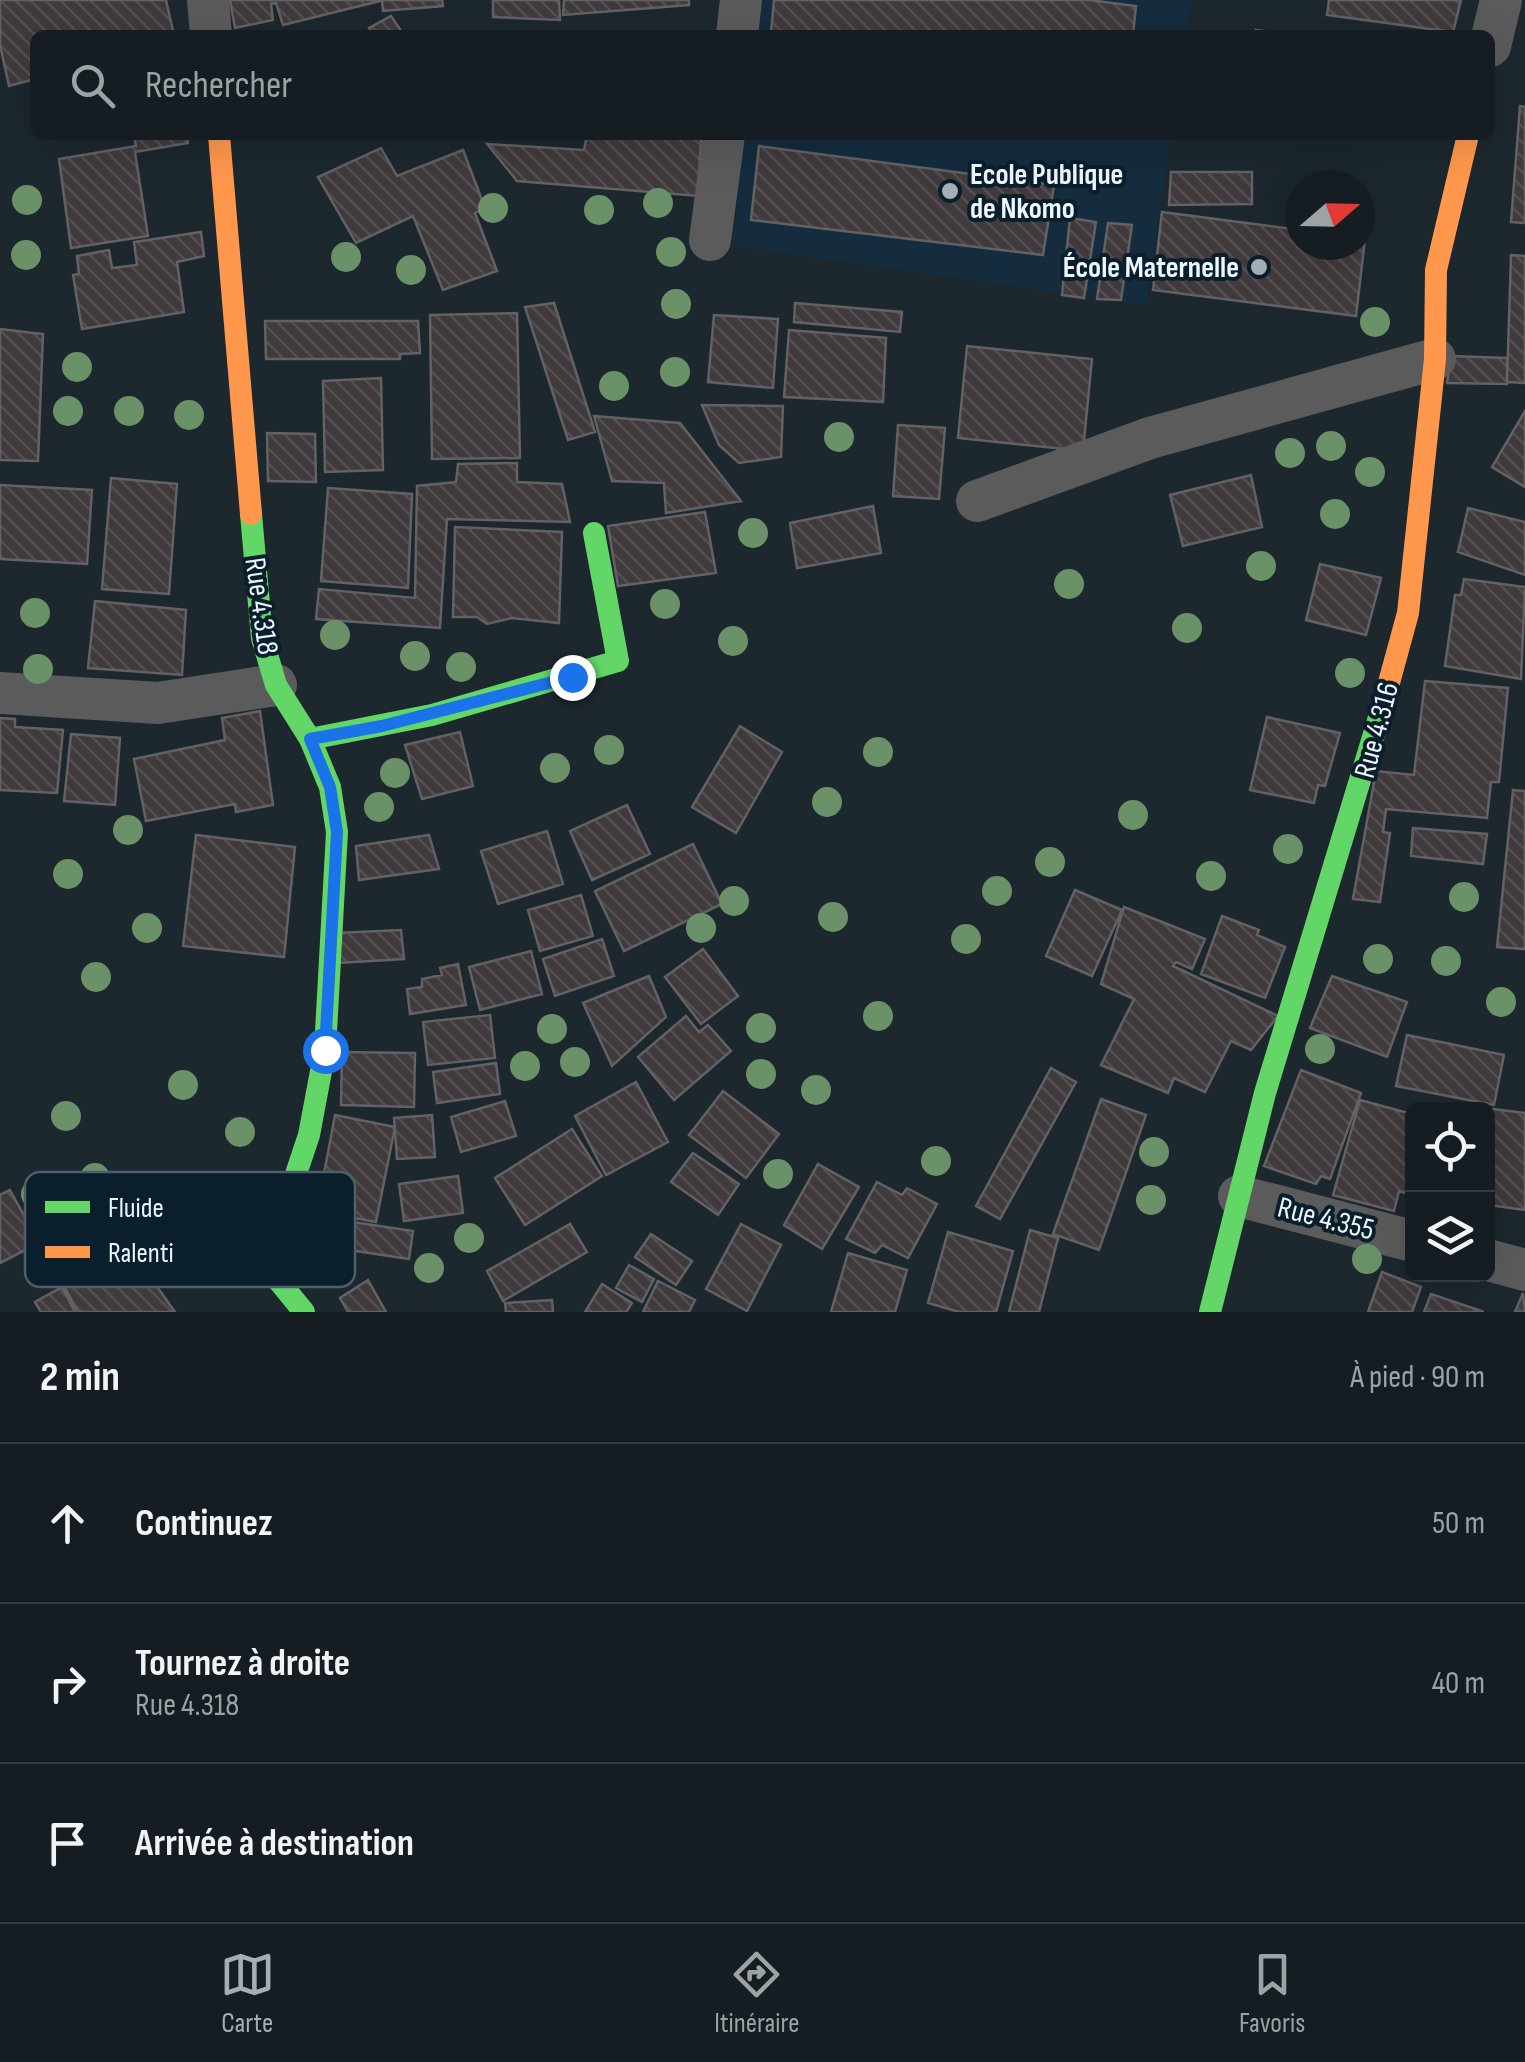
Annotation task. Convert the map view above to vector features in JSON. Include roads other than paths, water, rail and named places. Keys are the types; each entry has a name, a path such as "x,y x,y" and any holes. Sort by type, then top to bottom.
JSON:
{"street":[{"path":"208,0 211,30"},
{"path":"738,30 742,0"},
{"path":"1494,30 1501,0"},
{"name":"Rue 4.318","path":"219,140 262,638 276,685 310,739 330,787 337,832 325,1050 309,1135 297,1172"},
{"path":"710,240 723,140"},
{"name":"Rue 4.316","path":"1210,1312 1265,1093 1351,820 1408,613 1434,359 1436,270 1467,140"},
{"path":"976,500 1150,438 1434,359"},
{"path":"310,739 432,714 618,661 594,533"},
{"path":"0,692 158,703 276,685"},
{"name":"Rue 4.355","path":"1239,1196 1405,1239"},
{"path":"1495,1262 1525,1270"},
{"name":"Rue 4.318","path":"284,1287 304,1312"}],"place":[{"name":"Ecole Publique de Nkomo","path":"950,191"},
{"name":"École Maternelle","path":"1259,267"}]}
